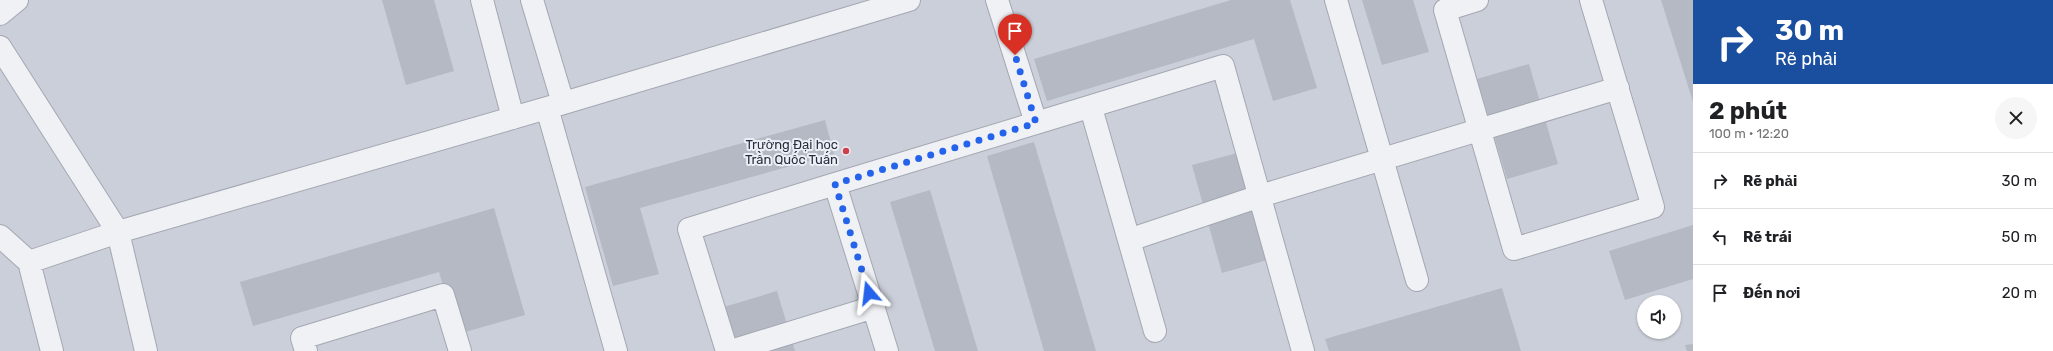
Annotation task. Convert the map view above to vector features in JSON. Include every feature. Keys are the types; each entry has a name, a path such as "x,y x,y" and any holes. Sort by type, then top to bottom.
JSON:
{"lane":[{"path":"0,14 18,0"},
{"path":"482,0 513,118"},
{"path":"532,0 555,106 616,351"},
{"path":"29,262 118,232 555,106 909,0"},
{"path":"997,0 1036,123"},
{"path":"1336,0 1417,280"},
{"path":"1477,0 1444,10 1514,249 1653,207 1591,0"},
{"path":"0,47 118,232 146,351"},
{"path":"727,351 689,229 1036,123 1091,108 1223,66 1303,351"},
{"path":"1129,240 1260,196 1618,88"},
{"path":"1091,108 1155,331"},
{"path":"835,184 887,351"},
{"path":"0,236 29,262 52,351"},
{"path":"306,351 302,338 443,295 460,351"},
{"path":"731,351 874,307"}],"shaded area":[{"name":"Trường Đại học Trần Quốc Tuấn","path":"0,0 1693,0 1693,351 0,351"}],"building":[{"path":"382,0 434,0 454,71 406,85"},
{"path":"1231,0 1290,0 1317,88 1273,101 1254,39 1047,101 1034,59"},
{"path":"1362,0 1413,0 1429,52 1382,65"},
{"path":"1661,0 1693,0 1693,102"},
{"path":"1529,64 1558,164 1507,179 1477,79"},
{"path":"825,120 834,154 640,208 659,274 613,286 585,187"},
{"path":"1034,142 1096,351 1044,351 987,156"},
{"path":"1245,151 1275,258 1222,273 1192,165"},
{"path":"930,190 978,351 935,351 890,202"},
{"path":"494,208 525,315 458,334 439,272 253,326 240,282"},
{"path":"1693,225 1693,279 1637,295 1625,300 1609,251"},
{"path":"1502,288 1521,351 1329,351 1325,339"},
{"path":"777,291 795,351 737,351 724,307"},
{"path":"1693,344 1693,351 1687,351 1685,345"}],"place":[{"name":"Trường Đại học Trần Quốc Tuấn","path":"846,151"}],"route":[{"path":"869,293 835,184 1036,123 1015,55"}]}
